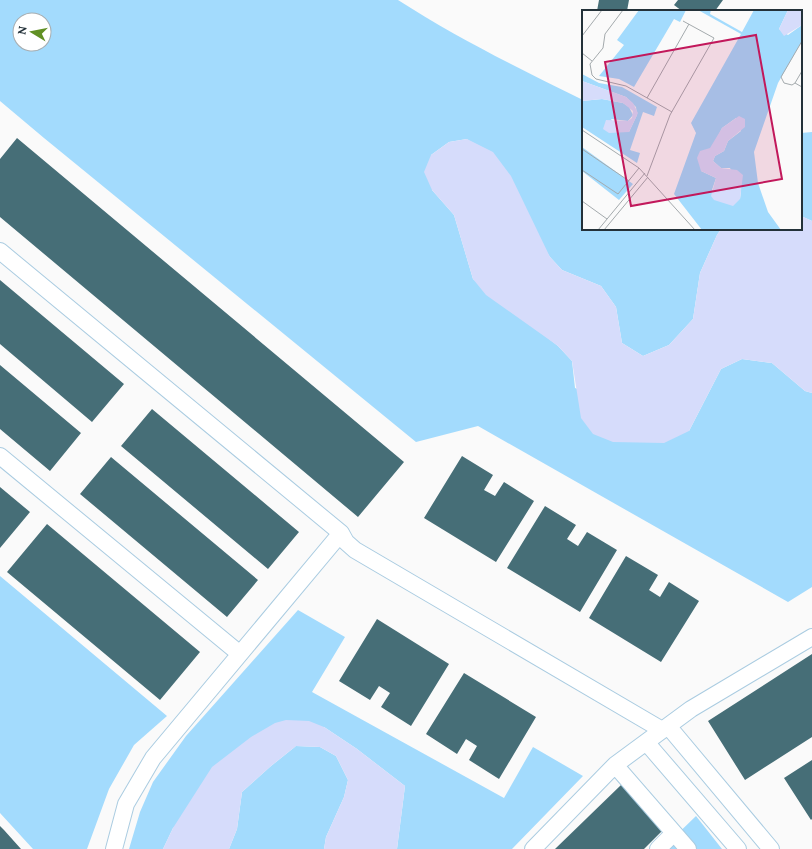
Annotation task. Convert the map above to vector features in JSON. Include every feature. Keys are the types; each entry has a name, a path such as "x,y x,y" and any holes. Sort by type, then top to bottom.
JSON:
{"street":[{"path":"0,251 341,533 346,542 355,550 665,728 771,849"},
{"path":"0,456 240,654"},
{"path":"114,849 126,804 153,758 341,533"},
{"path":"533,849 615,765 691,709 812,637"},
{"path":"646,742 738,849"},
{"path":"615,765 688,849"},
{"path":"658,849 674,833"}],"shaded area":[{"path":"0,0 398,0 420,14 512,65 582,100 582,230 720,230 700,273 693,319 669,345 643,356 622,343 616,307 601,286 562,270 550,257 467,139 449,142 431,155 432,190 454,215 473,279 558,346 572,361 575,388 689,431 721,369 742,359 772,363 805,391 812,393 812,587 788,602 478,426 416,442 0,101"},
{"path":"812,132 812,221 802,216 802,133"},
{"path":"467,139 493,152 511,176 550,257 562,270 601,286 616,307 622,343 643,356 669,345 693,319 700,273 720,230 802,230 802,216 812,221 812,393 805,391 772,363 742,359 721,369 689,431 664,443 613,442 593,434 581,418 572,361 558,346 486,295 473,279 454,215 432,190 424,172 431,155 449,142"},
{"path":"0,576 167,716 134,745 109,789 87,849 33,849 0,813"},
{"path":"298,610 345,637 312,692 504,798 533,747 583,776 512,849 397,849 405,786 357,749 324,727 173,828 163,849 129,849 140,812 153,782 186,736"},
{"path":"286,720 309,721 324,727 357,749 405,786 397,849 324,849 326,837 344,797 348,780 336,756 320,747 296,746 242,792 237,829 229,849 163,849 173,828 212,767 251,737 275,723"},
{"path":"296,746 320,747 336,756 348,780 344,797 326,837 324,849 229,849 237,829 242,792"},
{"path":"696,816 722,849 662,849"}],"building":[{"path":"599,0 629,0 627,10 597,10"},
{"path":"678,0 723,0 716,10 681,10 674,5"},
{"path":"17,138 404,462 358,517 0,217 0,159"},
{"path":"0,280 124,384 92,422 0,344"},
{"path":"0,365 81,433 50,471 0,429"},
{"path":"152,409 299,532 268,569 121,446"},
{"path":"462,456 493,475 484,490 495,496 504,482 534,501 496,562 424,518"},
{"path":"111,457 258,580 227,617 80,494"},
{"path":"0,487 30,512 0,548"},
{"path":"545,506 576,525 567,539 578,546 587,532 617,550 580,612 507,568"},
{"path":"47,524 200,652 160,700 7,572"},
{"path":"626,556 658,575 649,590 660,597 669,582 699,601 661,662 589,618"},
{"path":"377,619 449,664 411,726 381,707 390,693 379,686 370,700 339,681"},
{"path":"812,654 812,737 745,780 708,721"},
{"path":"464,673 536,717 499,779 469,760 477,746 466,739 457,754 426,734"},
{"path":"812,760 812,819 811,820 784,778"},
{"path":"621,785 664,829 644,849 555,849"},
{"path":"0,826 4,830 21,849 0,849"}]}
